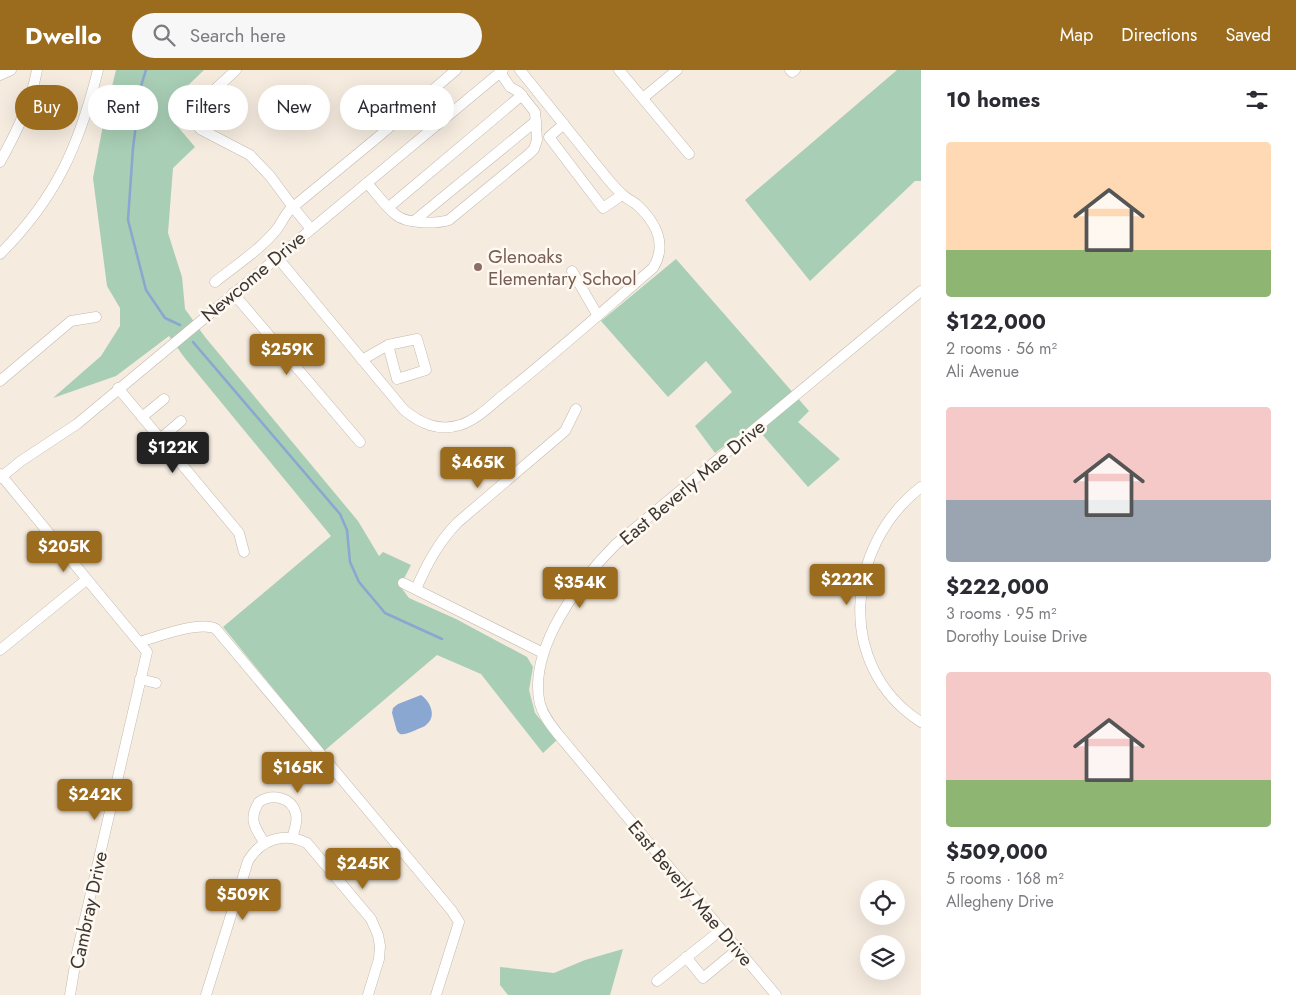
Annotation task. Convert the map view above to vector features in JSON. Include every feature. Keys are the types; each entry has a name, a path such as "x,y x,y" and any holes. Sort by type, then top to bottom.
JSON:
{"street":[{"path":"0,75 11,70"},
{"path":"0,162 15,136 26,109 34,70"},
{"path":"0,254 18,236 39,209 67,163 81,130 98,70"},
{"path":"236,70 199,104 196,118 200,129 250,156 270,176 311,229"},
{"path":"215,282 266,240 278,228 287,212 456,70"},
{"path":"276,257 395,400 415,419 431,426 452,427 471,420 598,316 653,268 659,256 660,242 655,226 636,205 622,195 520,70"},
{"path":"619,70 689,154"},
{"path":"642,98 677,70"},
{"path":"367,182 396,215 404,219 440,223 449,220 534,149 537,140 535,112 522,95 510,88 502,71"},
{"name":"Newcome Drive","path":"1,476 77,424 502,71"},
{"path":"389,207 522,95"},
{"path":"414,221 536,121"},
{"path":"564,124 549,137 603,208 622,195"},
{"path":"572,271 598,316"},
{"name":"East Beverly Mae Drive","path":"776,995 546,719 540,705 538,691 538,678 543,653 570,600 586,577 616,544 921,291"},
{"path":"233,293 360,442"},
{"path":"0,380 71,321 96,317"},
{"path":"362,360 388,345 417,339 426,370 398,379 388,345"},
{"path":"118,388 239,533 244,552"},
{"path":"142,418 164,399"},
{"path":"416,589 429,559 446,534 566,431 576,409"},
{"path":"160,439 181,420"},
{"path":"179,461 200,441"},
{"name":"Cambray Drive","path":"1,476 147,652 70,995"},
{"path":"921,487 906,500 889,521 870,554 864,573 860,603 865,652 870,666 890,696 921,722"},
{"path":"0,650 86,580"},
{"path":"404,583 543,653"},
{"path":"139,642 198,627 211,626 216,629 418,870 459,922 436,995"},
{"path":"140,679 156,683"},
{"path":"268,841 254,826 254,815 259,802 270,797 288,801 293,807 296,814 296,822 292,838"},
{"path":"206,995 248,861 252,854 268,841 292,838 307,843 371,919 378,935 380,946 377,969 368,995"},
{"path":"657,980 721,930"},
{"path":"686,957 703,978 738,949"}],"green space":[{"path":"116,70 204,70 188,85 168,85 168,130 181,130 195,147 173,168 168,233 182,277 185,309 205,337 358,521 379,556 383,552 411,565 400,586 409,598 456,619 527,657 533,667 529,690 535,713 557,740 543,753 481,674 437,655 324,751 223,627 331,536 184,357 169,336 116,376 53,398 101,356 120,326 120,308 107,286 93,178 102,130 158,130 158,85 112,85"},
{"path":"897,70 921,70 921,181 915,181 810,281 745,200"},
{"path":"676,259 809,411 798,422 840,459 808,487 753,424 715,453 695,426 732,392 706,361 668,397 601,321"},
{"path":"623,949 610,995 508,995 500,985 500,967 554,973 585,960"}],"water":[{"path":"421,695 431,709 432,717 430,721 425,726 416,730 400,734 397,731 392,713 393,708 398,704"}],"waterway":[{"path":"146,70 141,86 133,148 128,220 146,290 165,318 180,325"},
{"path":"193,342 340,514 347,530 350,562 359,582 385,613 442,639"}],"place":[{"name":"Glenoaks Elementary School","path":"478,267"}]}
